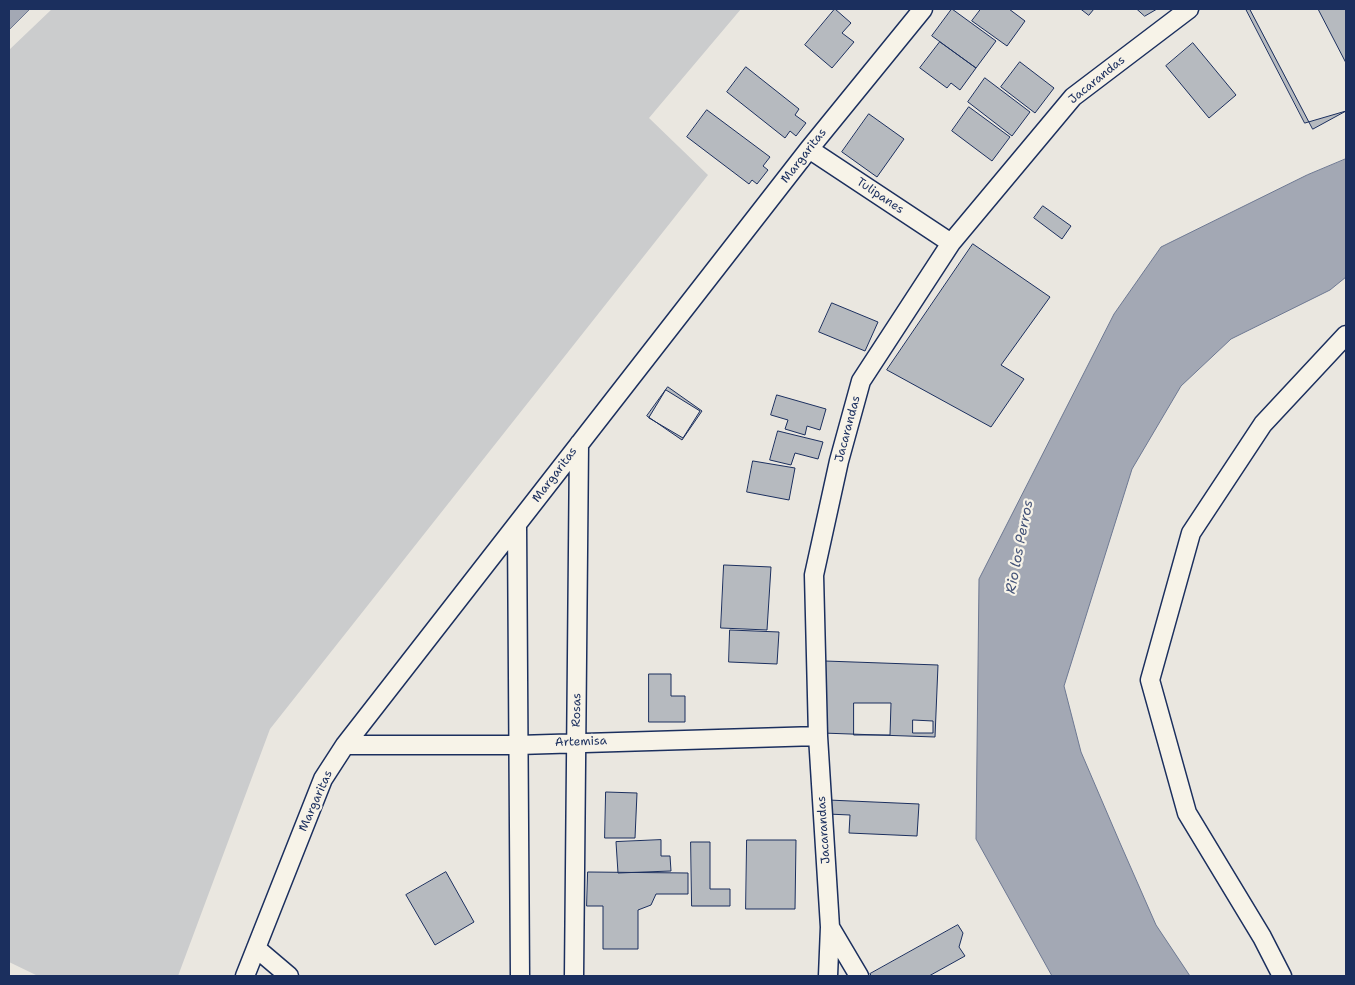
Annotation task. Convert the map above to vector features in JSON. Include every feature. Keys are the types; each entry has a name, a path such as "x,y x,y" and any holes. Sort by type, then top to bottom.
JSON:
{"street":[{"name":"Margaritas","path":"245,976 323,779 345,745 809,149 924,9"},
{"name":"Jacarandas","path":"828,976 830,927 818,736 814,574 839,461 861,381 951,243 1073,97 1189,9"},
{"name":"Tulipanes","path":"809,149 951,243"},
{"path":"1282,976 1262,937 1186,813 1150,680 1191,534 1263,424 1346,336"},
{"name":"Rosas","path":"574,976 579,444"},
{"path":"517,525 520,976"},
{"name":"Artemisa","path":"345,745 518,745 818,736"},
{"path":"830,927 859,976"},
{"path":"256,948 289,976"}],"shaded area":[{"path":"52,9 741,9 649,118 708,175 270,729 178,976 38,976 9,962 9,50"}],"water":[{"path":"9,9 30,9 9,30"},
{"name":"Rio los Perros","path":"1346,159 1346,277 1330,290 1231,339 1181,386 1132,469 1064,686 1081,752 1120,843 1156,925 1190,976 1052,976 976,839 979,579 1114,314 1161,247 1307,175"}],"building":[{"path":"835,9 851,23 842,33 854,42 832,68 805,45"},
{"path":"952,9 996,41 976,68 932,36"},
{"path":"981,9 1009,9 1025,21 1007,46 972,21"},
{"path":"1081,9 1094,9 1089,15"},
{"path":"1137,9 1157,9 1145,16"},
{"path":"1246,9 1346,9 1346,111 1305,123"},
{"path":"1250,9 1318,9 1346,63 1346,111 1313,129"},
{"path":"940,42 976,68 960,90 951,83 947,88 920,68"},
{"path":"1193,43 1236,95 1209,118 1166,66"},
{"path":"1020,62 1054,88 1035,113 1001,87"},
{"path":"746,67 799,109 795,115 806,123 796,136 790,131 785,138 727,92"},
{"path":"985,78 1030,112 1012,136 968,102"},
{"path":"969,107 1010,137 992,161 952,131"},
{"path":"707,110 770,157 763,166 768,170 757,184 752,180 749,184 687,137"},
{"path":"869,114 904,139 877,177 842,152"},
{"path":"1043,206 1071,226 1062,239 1034,218"},
{"path":"973,244 1050,297 1001,365 1024,379 991,427 887,370"},
{"path":"832,303 878,322 865,351 819,332"},
{"path":"668,387 702,411 682,440 647,416"},
{"path":"666,390 700,411 683,438 649,418"},
{"path":"777,395 826,409 820,430 807,426 805,435 785,429 788,420 771,415"},
{"path":"778,431 823,442 818,459 795,453 791,465 770,460"},
{"path":"753,461 795,468 789,500 747,492"},
{"path":"724,565 771,567 767,630 721,628"},
{"path":"730,630 779,632 777,664 729,662"},
{"path":"825,661 938,665 935,737 822,733"},
{"path":"649,674 671,674 671,696 685,696 685,722 649,722"},
{"path":"854,703 891,703 890,735 854,735"},
{"path":"913,720 933,721 933,733 913,733"},
{"path":"606,792 637,793 635,838 605,838"},
{"path":"828,800 919,804 917,836 849,833 850,815 827,814"},
{"path":"661,840 661,856 670,856 671,871 618,873 616,842"},
{"path":"747,840 796,840 795,909 746,909"},
{"path":"691,842 710,842 710,889 730,889 730,906 692,906"},
{"path":"446,872 474,922 435,945 406,895"},
{"path":"588,872 688,873 688,894 656,894 651,905 638,910 638,949 603,949 603,906 587,906"},
{"path":"958,925 963,933 959,947 965,956 929,976 872,976 870,974"}]}
